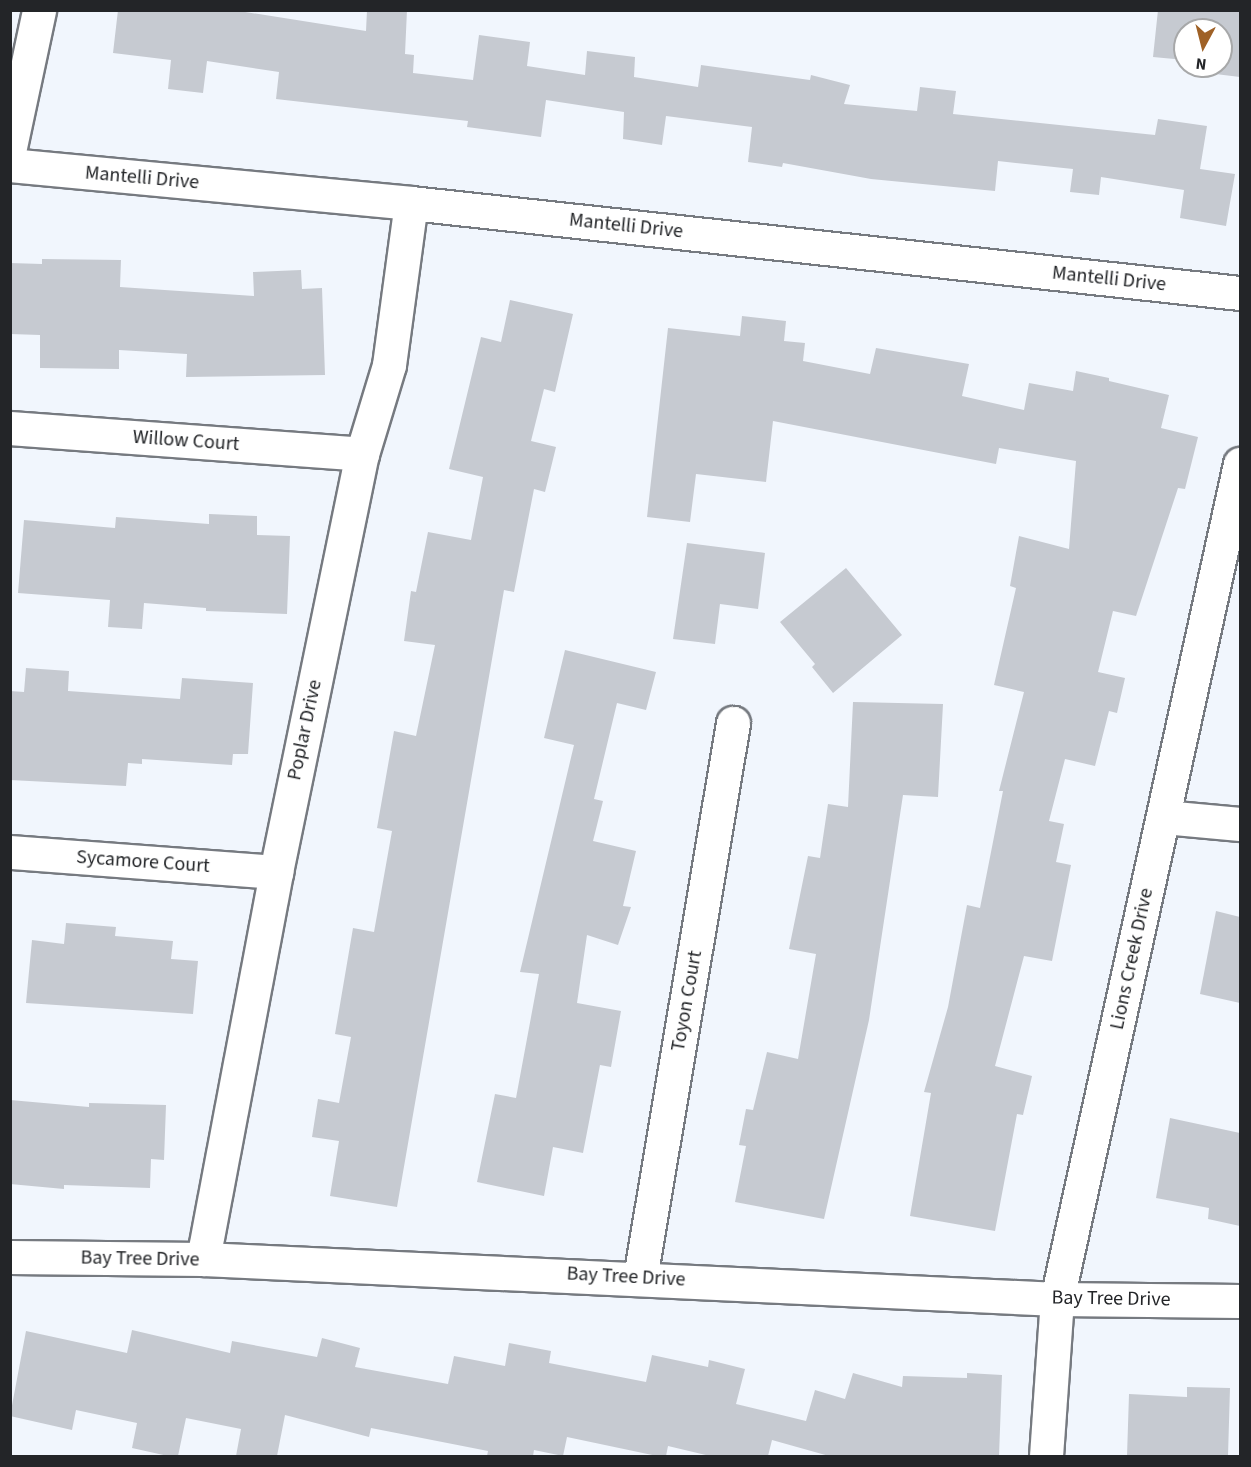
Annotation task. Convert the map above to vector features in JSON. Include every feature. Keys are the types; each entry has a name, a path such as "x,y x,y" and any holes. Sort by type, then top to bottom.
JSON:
{"street":[{"path":"10,147 39,10"},
{"name":"Mantelli Drive","path":"10,165 411,203 1240,293"},
{"name":"Poplar Drive","path":"203,1259 276,872 362,454 389,365 411,203"},
{"name":"Willow Court","path":"10,428 362,454"},
{"name":"Lions Creek Drive","path":"1046,1456 1057,1299 1240,464"},
{"name":"Toyon Court","path":"640,1278 734,723"},
{"path":"1164,817 1240,824"},
{"name":"Sycamore Court","path":"10,852 276,872"},
{"name":"Bay Tree Drive","path":"10,1257 203,1259 1057,1299 1240,1301"}],"building":[{"path":"118,10 233,10 366,31 367,10 407,10 405,54 414,55 413,73 473,80 479,35 530,42 527,66 585,75 587,51 635,57 634,77 698,87 701,65 810,80 811,75 850,85 844,104 917,111 920,87 956,91 953,114 1155,135 1158,119 1207,126 1200,169 1235,174 1226,226 1180,218 1184,190 1101,177 1099,195 1070,192 1073,169 998,161 995,191 871,179 783,163 782,167 748,162 752,127 666,116 662,145 623,139 624,112 546,100 541,137 467,127 468,121 276,99 279,72 207,61 203,93 168,89 171,60 113,53"},
{"path":"1158,10 1240,10 1240,77 1233,76 1233,18 1173,18 1173,59 1153,57"},
{"path":"42,259 121,260 120,287 254,296 253,272 301,270 302,289 322,288 325,375 186,377 187,354 119,350 119,369 40,368 40,335 10,334 10,263 42,264"},
{"path":"510,300 573,314 555,392 544,389 531,441 556,447 545,492 534,489 514,592 504,590 397,1207 330,1196 339,1141 312,1137 318,1099 339,1103 351,1037 335,1034 353,928 374,932 392,831 377,828 394,731 416,736 435,645 404,641 411,591 416,592 428,532 471,540 483,477 449,469 481,337 501,342"},
{"path":"742,316 786,321 784,341 805,343 803,361 870,374 876,348 969,364 962,396 1024,410 1029,383 1073,391 1076,371 1109,378 1109,381 1169,395 1161,428 1198,437 1185,489 1178,488 1136,616 1113,611 1098,672 1125,678 1117,713 1109,711 1095,766 1065,759 1049,821 1064,824 1056,862 1071,865 1052,961 1024,956 995,1066 1032,1076 1023,1115 1017,1114 995,1231 910,1216 931,1093 924,1092 948,1007 967,905 980,908 1003,791 999,791 1024,692 994,685 1016,588 1010,586 1019,536 1069,549 1076,461 999,448 996,464 773,421 766,482 696,474 690,522 647,517 668,328 740,336"},
{"path":"209,514 257,516 257,535 290,536 287,614 206,611 206,608 144,603 142,629 108,627 110,600 18,593 24,520 115,528 116,517 209,524"},
{"path":"687,543 765,553 758,609 720,604 715,644 673,639"},
{"path":"846,568 902,635 833,693 812,667 815,664 780,622"},
{"path":"565,650 656,672 646,710 617,703 594,799 603,801 593,841 636,851 623,906 631,907 618,945 587,935 577,1003 621,1011 611,1067 600,1065 583,1153 553,1147 544,1196 477,1182 495,1094 516,1098 539,974 520,972 574,745 544,738"},
{"path":"26,668 69,671 68,691 180,699 182,678 253,683 248,754 233,754 232,765 142,759 142,764 128,763 126,786 10,780 10,691 24,692"},
{"path":"853,702 943,704 938,797 903,795 869,1020 824,1219 735,1202 746,1146 739,1145 746,1109 753,1110 767,1052 798,1059 816,954 789,949 808,856 820,858 828,804 848,807"},
{"path":"1216,911 1240,917 1240,1003 1200,994"},
{"path":"66,923 116,927 115,936 173,941 171,959 198,961 193,1014 26,1003 32,940 64,944"},
{"path":"10,1100 89,1107 89,1103 166,1105 164,1160 151,1159 150,1188 64,1185 64,1189 10,1184"},
{"path":"1170,1118 1240,1133 1240,1226 1208,1219 1209,1208 1156,1198"},
{"path":"132,1330 230,1353 232,1341 317,1357 322,1338 360,1348 355,1367 448,1384 454,1356 505,1366 509,1343 551,1351 549,1363 646,1382 652,1355 708,1367 709,1360 745,1369 736,1404 806,1421 815,1390 845,1399 853,1373 902,1387 903,1376 967,1378 967,1373 1002,1375 999,1456 829,1456 772,1440 768,1456 710,1456 668,1446 666,1456 657,1456 567,1437 563,1456 534,1450 533,1456 487,1456 488,1451 371,1428 369,1437 285,1415 277,1456 236,1456 241,1429 186,1418 178,1456 168,1456 132,1448 137,1423 76,1410 72,1430 10,1416 26,1331 127,1353"},
{"path":"1187,1387 1230,1388 1228,1456 1127,1456 1129,1394 1187,1397"}]}
